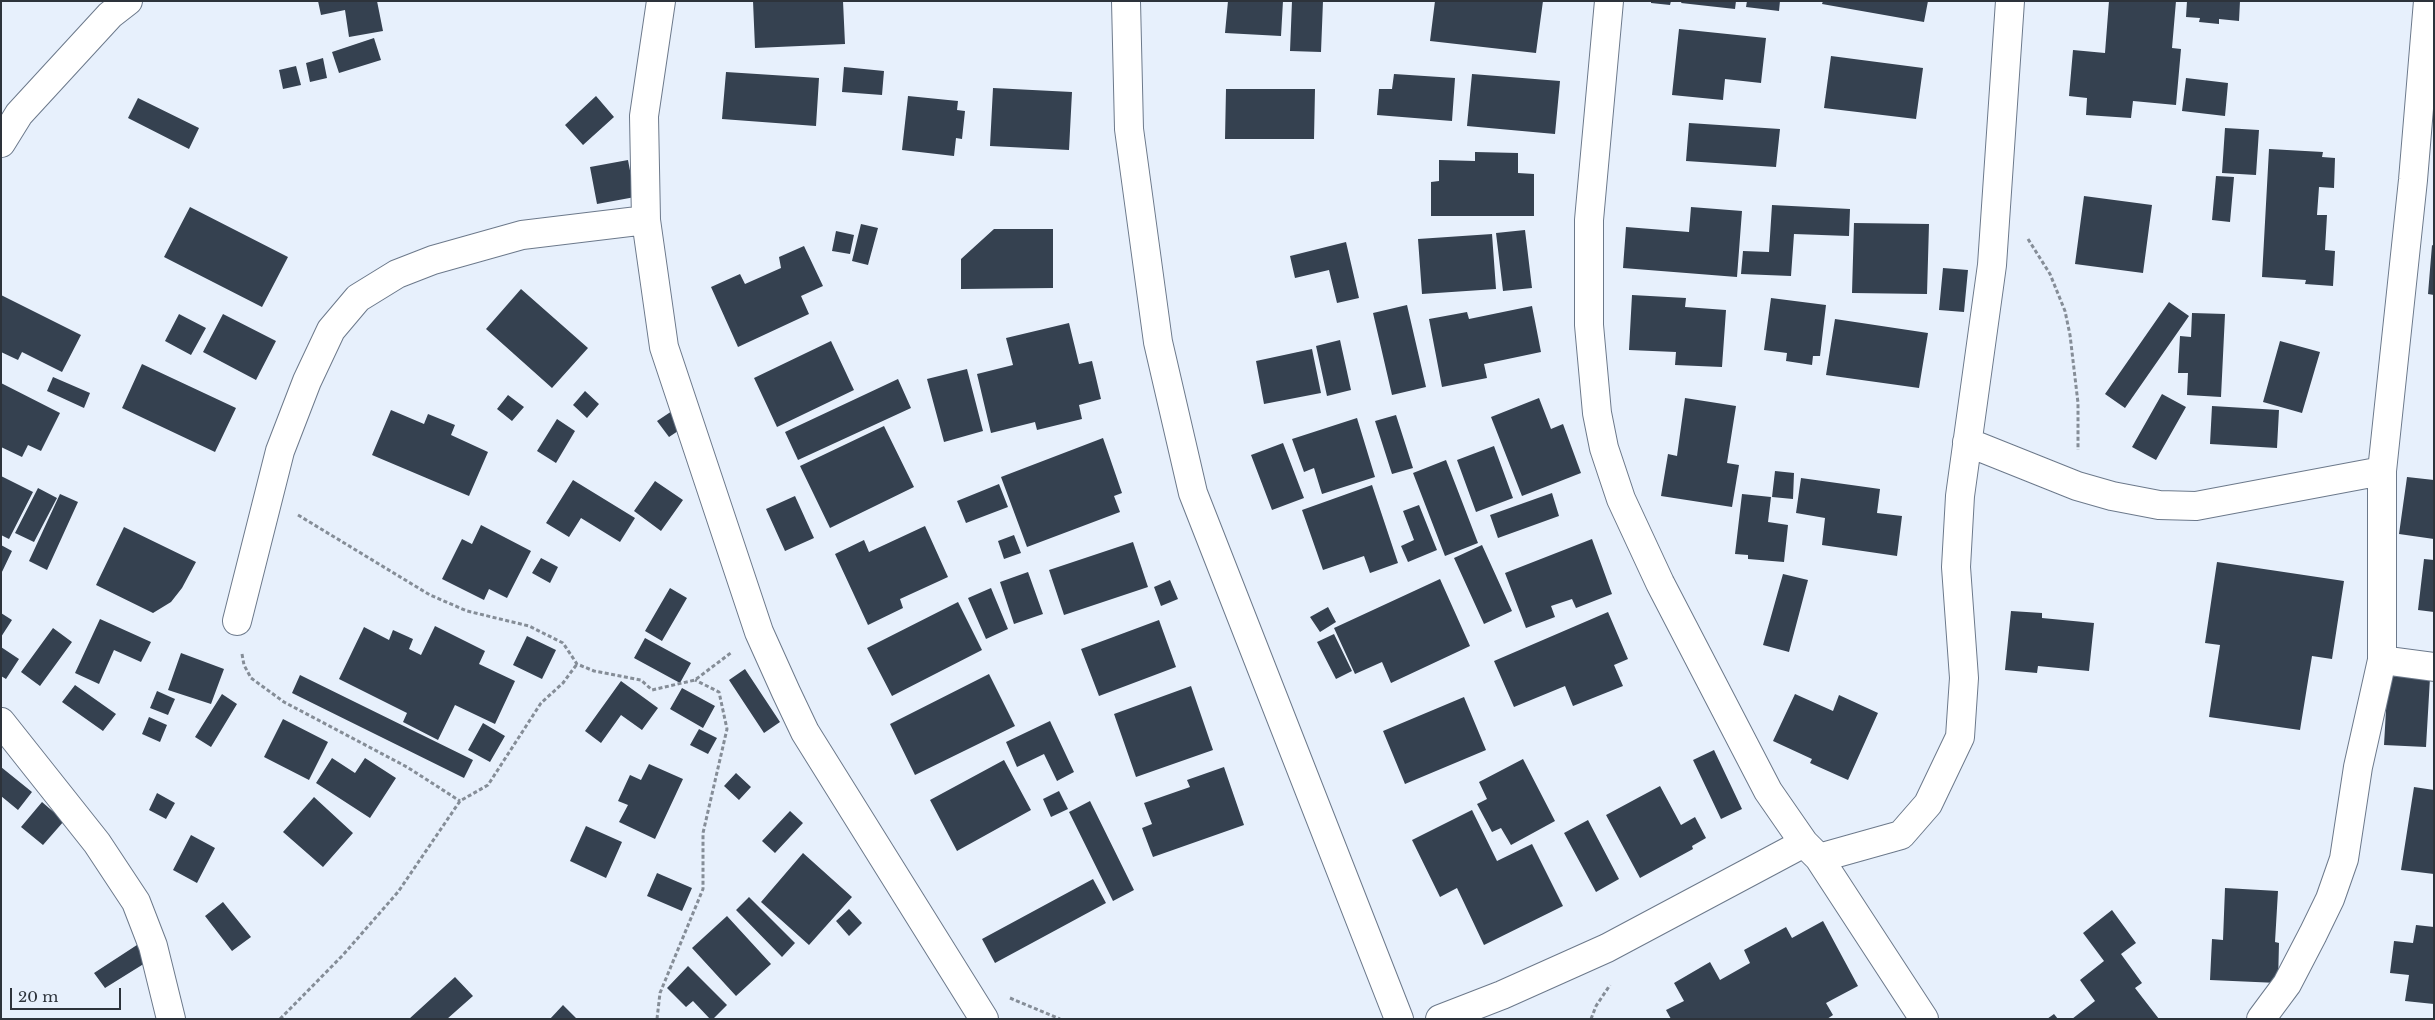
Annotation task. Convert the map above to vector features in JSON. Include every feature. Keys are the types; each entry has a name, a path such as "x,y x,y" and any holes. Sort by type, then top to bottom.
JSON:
{"street":[{"path":"1,143 19,114 110,15 128,1"},
{"path":"660,1 644,116 646,220 664,347 759,632 805,732 984,1019"},
{"path":"1126,1 1129,129 1158,342 1193,493 1399,1019"},
{"path":"1609,1 1589,220 1589,325 1597,413 1604,448 1621,499 1660,583 1768,791 1812,850 1924,1019"},
{"path":"1440,1019 1502,995 1607,948 1812,850 1901,835 1928,804 1960,737 1964,678 1956,567 1960,496 1992,265 2010,1"},
{"path":"2261,1019 2287,984 2313,934 2330,899 2344,859 2358,767 2382,660 2382,471 2413,180 2428,1"},
{"path":"238,622 280,451 307,381 331,330 358,298 396,274 522,235 646,220"},
{"path":"1967,442 2077,486 2112,496 2159,505 2196,506 2382,471"},
{"path":"2382,660 2434,668"},
{"path":"1,722 97,843 136,902 154,946 171,1019"}],"path":[{"path":"1998,194 2050,274 2065,311 2070,335 2078,403 2077,486"},
{"path":"269,496 430,596 467,610 529,626 563,643 577,664 594,671 641,680 652,690 695,680 759,632"},
{"path":"238,622 244,665 251,678 284,702 407,767 460,801"},
{"path":"280,1019 343,955 398,892 460,801 488,785 541,703 563,682 577,664"},
{"path":"657,1019 660,993 703,889 703,833 727,729 719,692 695,680"}],"building":[{"path":"318,1 377,1 383,31 349,37 345,10 321,15"},
{"path":"753,1 843,1 845,44 755,48"},
{"path":"1228,1 1283,1 1281,36 1225,33"},
{"path":"1292,1 1323,1 1321,52 1290,51"},
{"path":"1435,1 1543,1 1536,53 1430,41"},
{"path":"1651,1 1671,1 1670,5 1651,3"},
{"path":"1682,1 1736,1 1735,9 1681,3"},
{"path":"1747,1 1780,1 1779,11 1746,7"},
{"path":"1823,1 1928,1 1924,22 1822,4"},
{"path":"2109,1 2176,1 2172,48 2181,49 2176,105 2133,101 2131,118 2086,115 2087,98 2069,96 2073,50 2105,53"},
{"path":"2187,1 2240,1 2239,21 2219,19 2219,24 2199,22 2200,18 2186,17"},
{"path":"1679,29 1766,38 1761,83 1725,79 1723,100 1672,95"},
{"path":"374,38 381,60 339,73 332,52"},
{"path":"1831,56 1923,68 1916,119 1824,108"},
{"path":"323,58 327,78 310,82 306,63"},
{"path":"296,66 301,85 283,89 279,70"},
{"path":"844,67 884,71 882,95 842,92"},
{"path":"726,72 819,78 816,126 722,119"},
{"path":"1394,74 1455,78 1452,121 1377,115 1379,89 1392,89"},
{"path":"1472,74 1560,81 1555,134 1467,126"},
{"path":"2186,78 2228,83 2225,116 2182,111"},
{"path":"993,88 1072,92 1069,150 990,146"},
{"path":"1226,89 1315,89 1314,139 1225,139"},
{"path":"596,96 614,117 583,145 565,125"},
{"path":"908,96 958,101 957,110 965,111 962,139 956,138 954,156 902,150"},
{"path":"138,98 199,128 189,149 128,118"},
{"path":"1689,123 1780,129 1776,167 1686,161"},
{"path":"2225,128 2259,130 2256,175 2222,173"},
{"path":"2269,149 2323,152 2322,157 2335,158 2334,188 2319,187 2317,215 2327,215 2325,250 2335,251 2333,286 2305,284 2306,280 2262,277"},
{"path":"1475,152 1518,153 1518,173 1534,174 1534,216 1431,216 1431,182 1439,181 1439,160 1475,161"},
{"path":"628,160 635,197 597,204 590,167"},
{"path":"2216,176 2234,177 2230,222 2212,220"},
{"path":"2084,196 2152,205 2143,273 2075,264"},
{"path":"1772,205 1850,209 1849,236 1794,234 1791,276 1741,274 1743,251 1769,252"},
{"path":"190,207 288,257 262,307 164,257"},
{"path":"1691,207 1742,211 1737,277 1623,268 1626,227 1689,232"},
{"path":"1854,223 1929,224 1927,294 1852,293"},
{"path":"861,224 878,228 868,265 852,261"},
{"path":"994,229 1053,229 1053,288 961,289 961,259"},
{"path":"1525,230 1532,288 1503,291 1496,233"},
{"path":"836,231 854,235 850,254 832,251"},
{"path":"1492,234 1496,289 1422,294 1418,239"},
{"path":"1346,242 1359,298 1337,303 1329,270 1295,278 1290,256"},
{"path":"2432,245 2434,246 2434,295 2428,294"},
{"path":"804,246 823,286 801,296 809,314 738,347 711,287 740,274 745,284 781,268 779,257"},
{"path":"1943,268 1968,270 1964,312 1939,310"},
{"path":"521,289 588,348 552,388 486,329"},
{"path":"1,295 81,335 62,372 22,352 18,360 1,352"},
{"path":"1632,295 1686,298 1685,307 1726,310 1722,367 1675,365 1676,352 1629,350"},
{"path":"1771,298 1826,305 1820,356 1813,356 1812,365 1786,361 1787,353 1764,350"},
{"path":"2169,302 2189,316 2125,408 2105,394"},
{"path":"1407,305 1426,387 1392,395 1373,313"},
{"path":"1532,306 1541,352 1484,364 1487,378 1442,387 1429,319 1467,312 1469,319"},
{"path":"2192,313 2225,314 2221,397 2187,395 2188,373 2178,373 2180,336 2191,337"},
{"path":"179,314 206,328 191,355 165,341"},
{"path":"223,314 276,341 256,380 203,352"},
{"path":"1835,319 1928,333 1919,388 1826,375"},
{"path":"1069,323 1079,364 1092,361 1101,399 1079,405 1082,419 1037,430 1035,422 991,433 977,374 1013,365 1006,338"},
{"path":"1340,340 1351,390 1327,396 1316,346"},
{"path":"831,341 854,390 777,427 754,378"},
{"path":"2280,341 2320,352 2302,413 2263,402"},
{"path":"1312,349 1321,393 1264,404 1256,361"},
{"path":"142,364 236,408 215,452 122,408"},
{"path":"967,369 983,431 944,442 927,379"},
{"path":"53,377 90,393 84,408 47,391"},
{"path":"898,379 911,408 798,460 785,432"},
{"path":"1,383 60,413 41,451 28,445 22,457 1,447"},
{"path":"585,391 599,404 587,418 573,405"},
{"path":"2162,394 2186,407 2156,460 2132,447"},
{"path":"508,395 524,407 512,421 497,409"},
{"path":"1539,398 1551,429 1563,424 1581,473 1522,496 1491,417"},
{"path":"1685,398 1736,406 1727,463 1739,465 1732,507 1661,496 1668,454 1677,456"},
{"path":"2212,406 2279,410 2277,448 2210,444"},
{"path":"391,410 424,424 428,414 455,425 451,435 488,452 469,496 372,455"},
{"path":"672,411 684,427 669,437 657,421"},
{"path":"1396,415 1413,468 1392,474 1375,421"},
{"path":"1357,418 1375,477 1322,494 1314,468 1304,472 1292,439"},
{"path":"557,419 575,431 556,463 537,451"},
{"path":"884,426 914,487 830,528 800,466"},
{"path":"1103,438 1122,493 1114,496 1120,512 1027,547 1001,477"},
{"path":"1283,443 1304,498 1272,510 1251,455"},
{"path":"1494,446 1513,498 1476,512 1457,460"},
{"path":"1446,460 1478,543 1445,556 1413,473"},
{"path":"1775,471 1794,473 1793,499 1772,497"},
{"path":"1,476 33,492 9,539 1,535"},
{"path":"2407,477 2434,480 2434,539 2399,534"},
{"path":"1801,478 1880,489 1877,513 1902,516 1897,556 1822,545 1825,518 1796,513"},
{"path":"573,480 635,518 620,542 581,518 569,537 546,523"},
{"path":"655,481 683,500 661,531 634,511"},
{"path":"999,484 1008,507 966,523 957,501"},
{"path":"1372,485 1398,563 1370,573 1364,556 1323,570 1302,510"},
{"path":"38,488 57,498 34,542 15,533"},
{"path":"1552,493 1559,516 1498,538 1490,515"},
{"path":"60,494 78,502 47,570 29,561"},
{"path":"1742,494 1771,497 1768,522 1788,525 1784,562 1748,559 1748,555 1735,554"},
{"path":"795,496 814,538 785,551 766,509"},
{"path":"1419,505 1437,550 1408,562 1401,546 1414,540 1403,511"},
{"path":"481,525 531,551 507,598 489,589 484,600 442,579 462,539 472,544"},
{"path":"925,526 948,577 900,599 903,608 868,625 835,554 864,540 869,552"},
{"path":"124,527 196,562 182,588 171,602 153,613 96,585"},
{"path":"1014,535 1021,553 1004,559 998,541"},
{"path":"1592,539 1612,594 1576,608 1572,599 1551,606 1555,617 1526,628 1505,573"},
{"path":"1133,542 1148,587 1064,615 1049,570"},
{"path":"1,545 12,551 1,574"},
{"path":"1482,545 1512,611 1484,624 1454,558"},
{"path":"541,558 558,567 550,583 532,573"},
{"path":"2424,559 2434,560 2434,612 2418,610"},
{"path":"2217,562 2344,581 2332,659 2312,656 2300,730 2209,717 2220,645 2205,643"},
{"path":"1028,572 1043,614 1014,624 1000,582"},
{"path":"1783,574 1808,580 1789,652 1763,645"},
{"path":"1440,579 1470,646 1391,683 1382,662 1355,674 1334,628"},
{"path":"1170,580 1178,599 1161,606 1154,587"},
{"path":"670,588 687,598 662,641 645,631"},
{"path":"991,588 1008,629 986,639 968,598"},
{"path":"958,602 982,650 892,696 867,648"},
{"path":"1328,607 1336,622 1320,632 1310,617"},
{"path":"2011,611 2042,613 2042,618 2094,623 2089,671 2038,666 2037,673 2005,670"},
{"path":"1608,612 1628,659 1614,665 1623,686 1573,706 1565,686 1514,707 1494,661"},
{"path":"1,613 12,620 1,637"},
{"path":"100,619 151,642 141,662 114,650 99,684 75,673"},
{"path":"1159,620 1176,667 1099,696 1081,649"},
{"path":"435,626 485,651 479,664 515,681 495,724 455,705 438,740 403,722 407,713 339,679 364,627 389,640 393,630 413,639 409,649 421,655"},
{"path":"53,628 72,642 40,686 21,672"},
{"path":"1334,634 1352,671 1336,679 1317,642"},
{"path":"527,636 556,650 542,679 513,665"},
{"path":"645,638 691,663 680,683 634,658"},
{"path":"1,647 19,659 6,679 1,676"},
{"path":"181,653 224,669 211,704 168,690"},
{"path":"745,669 780,722 764,733 729,680"},
{"path":"989,674 1015,726 915,775 890,724"},
{"path":"300,675 473,760 464,778 292,693"},
{"path":"2388,676 2430,678 2426,747 2384,745"},
{"path":"621,681 658,708 642,730 621,715 601,743 585,731"},
{"path":"75,685 116,714 103,731 62,702"},
{"path":"1191,686 1213,750 1136,777 1114,714"},
{"path":"682,688 715,706 703,728 670,709"},
{"path":"157,691 175,699 168,715 150,708"},
{"path":"222,694 237,704 211,747 195,737"},
{"path":"1795,694 1833,711 1839,695 1878,713 1848,780 1810,763 1812,759 1773,741"},
{"path":"1464,697 1486,750 1405,784 1383,731"},
{"path":"149,717 167,725 160,742 142,734"},
{"path":"283,719 328,742 309,780 264,757"},
{"path":"1050,721 1074,772 1057,781 1044,754 1017,767 1006,742"},
{"path":"483,723 505,736 490,762 468,750"},
{"path":"699,729 717,738 708,754 690,745"},
{"path":"1714,750 1742,809 1721,819 1693,760"},
{"path":"332,758 355,773 365,758 396,778 370,818 316,783"},
{"path":"1523,759 1555,821 1511,845 1501,828 1492,832 1477,804 1487,799 1479,782"},
{"path":"1004,760 1031,810 957,851 930,800"},
{"path":"649,764 683,779 655,839 619,822 628,805 618,801 630,775 641,780"},
{"path":"1,767 32,792 18,810 1,796"},
{"path":"1224,767 1244,825 1153,857 1142,828 1152,824 1144,803 1190,787 1187,780"},
{"path":"736,773 751,787 739,800 724,786"},
{"path":"1660,786 1681,825 1695,817 1706,838 1692,846 1693,849 1640,878 1606,815"},
{"path":"2414,787 2434,790 2434,874 2401,870"},
{"path":"1059,791 1068,809 1051,817 1043,799"},
{"path":"157,793 175,803 166,819 149,810"},
{"path":"314,797 353,833 323,867 283,832"},
{"path":"1090,801 1134,890 1113,901 1069,812"},
{"path":"42,802 64,821 43,845 21,827"},
{"path":"1472,810 1497,861 1532,844 1563,906 1484,945 1457,888 1440,897 1412,840"},
{"path":"790,811 803,823 775,853 762,841"},
{"path":"1588,820 1619,879 1596,892 1564,833"},
{"path":"586,826 622,842 606,878 570,861"},
{"path":"191,835 215,848 197,883 173,870"},
{"path":"803,853 852,897 809,945 761,902"},
{"path":"657,873 692,888 682,911 647,896"},
{"path":"1093,879 1106,903 995,963 982,939"},
{"path":"2225,888 2278,891 2275,942 2279,943 2278,983 2210,980 2212,939 2223,940"},
{"path":"749,897 795,943 782,957 736,910"},
{"path":"223,902 251,937 232,951 205,916"},
{"path":"849,909 862,923 849,936 836,921"},
{"path":"2112,910 2136,943 2121,954 2142,983 2135,988 2159,1019 2072,1019 2095,1001 2080,980 2104,961 2083,933"},
{"path":"727,916 771,964 736,996 692,948"},
{"path":"1823,921 1858,986 1826,1003 1833,1015 1827,1019 1671,1019 1666,1010 1684,1001 1674,983 1710,962 1720,980 1750,963 1744,950 1786,927 1792,938"},
{"path":"2416,925 2434,927 2434,1004 2405,1001 2409,975 2390,973 2394,941 2413,943"},
{"path":"140,943 150,960 105,988 94,973"},
{"path":"688,966 727,1005 713,1019 710,1019 693,1001 686,1007 667,988"},
{"path":"455,977 473,996 447,1019 409,1019"},
{"path":"563,1005 577,1019 550,1019"},
{"path":"2054,1014 2058,1019 2047,1019"}]}
